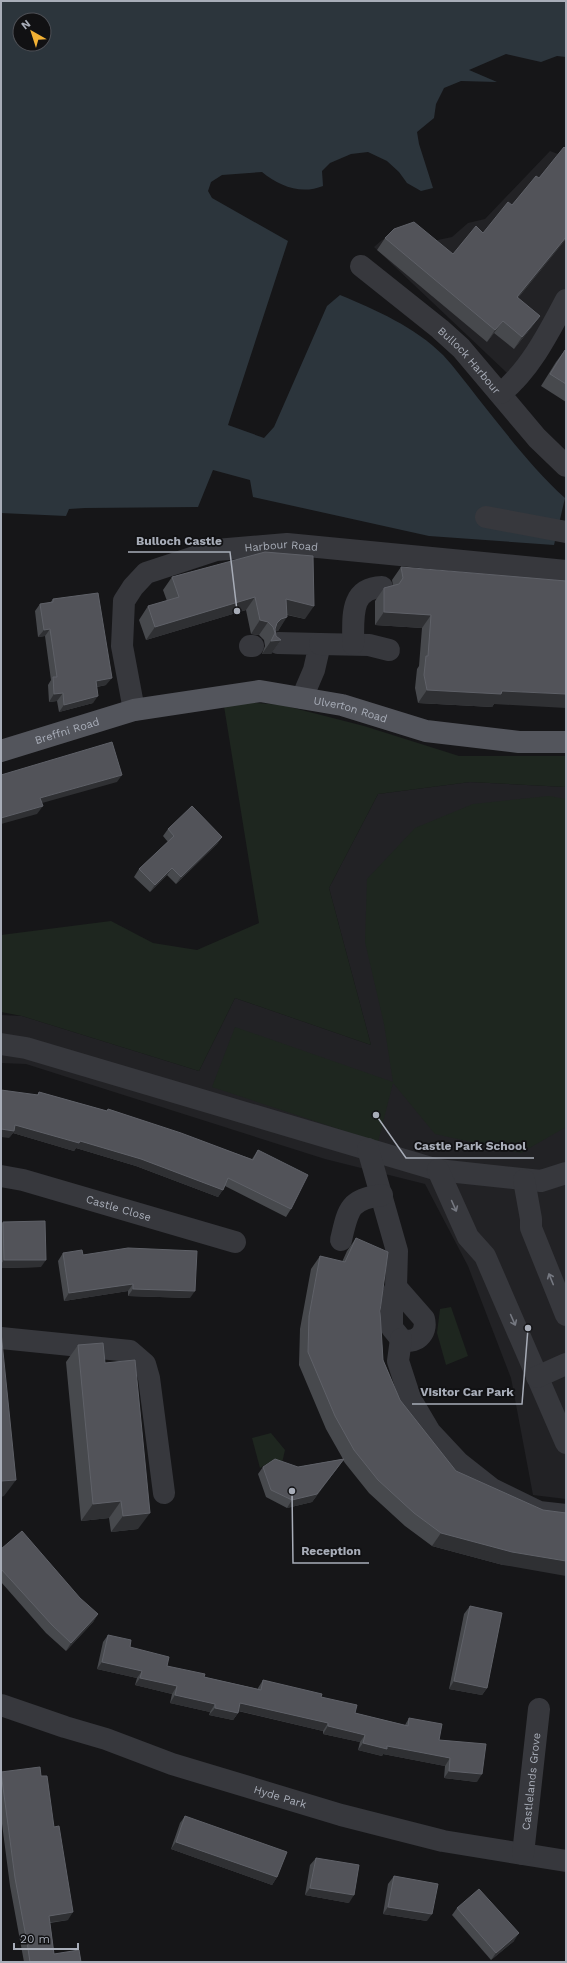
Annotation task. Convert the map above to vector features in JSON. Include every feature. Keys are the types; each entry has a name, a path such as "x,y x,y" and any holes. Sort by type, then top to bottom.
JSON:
{"main road":[{"name":"Ulverton Road","path":"134,710 260,691 342,705 426,731 519,742 566,742"},
{"name":"Breffni Road","path":"1,751 134,710"}],"street":[{"name":"Bullock Harbour","path":"361,266 440,329 461,348 501,393 537,438 566,466"},
{"path":"501,393 515,382 551,328 566,300"},
{"path":"486,517 566,532"},
{"name":"Harbour Road","path":"134,710 122,646 124,601 132,587 146,573 216,550 287,544 566,571"},
{"path":"353,644 356,603 366,590 382,588"},
{"path":"278,643 369,645 389,650"},
{"path":"302,698 314,670 320,644"},
{"path":"1,1044 26,1048 438,1170 541,1181 566,1173"},
{"path":"368,1149 397,1251 396,1287 392,1296 392,1328 401,1339 407,1342 417,1339 423,1333 426,1324 422,1315 396,1287"},
{"path":"438,1170 468,1237 485,1256 566,1444"},
{"name":"Castle Close","path":"1,1176 23,1180 235,1242"},
{"path":"524,1180 532,1219 531,1228 566,1315"},
{"path":"341,1240 347,1216 354,1203 370,1197 382,1196"},
{"path":"1,1338 130,1351 145,1364 149,1378 164,1493"},
{"path":"401,1339 398,1361 410,1398 430,1432 459,1463 492,1489 539,1512 566,1515"},
{"path":"537,1377 566,1364"},
{"name":"Hyde Park","path":"1,1705 65,1727 106,1739 172,1764 341,1815 443,1842 566,1861"},
{"name":"Castlelands Grove","path":"523,1854 538,1709"}],"shaded area":[{"path":"1,1 566,1 566,57 557,56 541,62 506,54 469,70 497,82 461,81 444,88 436,104 434,118 417,132 419,144 433,188 421,191 407,183 399,172 387,161 368,152 351,154 330,163 322,171 323,186 315,189 307,190 291,188 283,185 262,172 222,175 211,182 208,191 212,198 288,241 228,425 264,438 274,427 327,306 340,295 381,313 408,328 443,355 519,449 565,498 554,545 429,536 253,497 250,480 213,470 198,507 69,509 66,516 1,513"},
{"path":"550,151 566,157 566,316 523,388 374,247 382,240 410,230 433,241 452,237 468,223 485,219"},
{"path":"223,700 282,705 364,726 459,756 566,756 566,787 470,782 378,794 329,888 371,1045 235,998 199,1071 22,1016 1,1012 1,935 111,921 153,943 197,950 259,923"},
{"path":"470,782 566,787 566,1499 533,1495 511,1378 468,1266 425,1184 325,1159 26,1064 1,1063 1,1015 22,1016 199,1071 235,998 371,1045 329,888 378,794"},
{"path":"549,796 566,799 566,1127 521,1153 435,1134 393,1083 378,1142 212,1087 235,1027 393,1082 384,1024 365,942 367,879 415,828 473,804"},
{"path":"451,1307 468,1356 446,1365 437,1333 440,1309"},
{"path":"271,1433 285,1450 282,1463 270,1462 260,1468 252,1438"}],"building":[{"path":"564,147 566,149 566,237 517,297 540,316 522,337 503,321 495,330 385,238 394,229 414,222 453,254 476,226 483,233 508,202 512,205 536,176 539,178"},
{"path":"565,350 566,351 566,384 550,374"},
{"path":"265,552 313,556 314,606 286,599 287,617 281,619 277,623 275,629 276,636 281,640 271,641 275,633 273,627 268,622 260,620 255,597 155,627 148,606 179,597 172,577"},
{"path":"401,567 566,581 566,694 502,691 501,694 427,690 424,675 426,656 428,656 431,615 384,612 384,588 399,584 403,578"},
{"path":"98,593 112,678 96,681 98,696 64,705 63,693 54,694 53,677 57,677 50,629 44,630 40,604 53,602 53,599"},
{"path":"112,742 122,775 40,798 43,806 1,818 1,775"},
{"path":"192,806 222,837 181,877 172,868 155,885 139,869 174,836 168,829"},
{"path":"1,1090 38,1095 39,1092 107,1111 108,1109 181,1133 253,1160 258,1150 308,1175 291,1209 228,1178 223,1190 141,1159 80,1141 79,1143 15,1125 14,1131 1,1129"},
{"path":"45,1221 46,1260 4,1260 3,1222"},
{"path":"356,1238 388,1252 380,1311 383,1360 400,1400 456,1471 543,1510 566,1513 566,1561 512,1552 441,1533 414,1513 378,1480 354,1450 335,1416 308,1352 309,1316 320,1256 345,1262"},
{"path":"128,1248 197,1251 195,1291 133,1289 133,1284 69,1293 63,1253 82,1250 83,1255"},
{"path":"1,1332 16,1480 1,1481"},
{"path":"103,1343 105,1363 135,1360 150,1513 123,1516 121,1501 93,1504 78,1345"},
{"path":"275,1459 298,1467 344,1459 317,1494 292,1500 271,1490 263,1467"},
{"path":"22,1531 80,1598 98,1614 71,1643 52,1625 1,1569 1,1549"},
{"path":"470,1606 502,1613 487,1688 454,1681"},
{"path":"108,1635 131,1640 130,1647 169,1657 167,1666 205,1674 204,1677 261,1690 263,1680 322,1694 321,1697 357,1705 355,1713 408,1726 409,1718 442,1724 439,1740 486,1744 482,1774 449,1771 450,1758 387,1746 387,1749 363,1743 365,1735 328,1726 328,1723 240,1703 238,1713 215,1708 215,1704 175,1695 177,1686 140,1678 142,1671 102,1662"},
{"path":"40,1767 41,1776 47,1776 54,1827 59,1826 73,1912 49,1916 54,1954 79,1950 81,1962 30,1962 15,1878 1,1772"},
{"path":"185,1816 287,1852 277,1877 176,1842"},
{"path":"316,1858 359,1865 354,1895 310,1888"},
{"path":"394,1876 438,1884 432,1914 388,1907"},
{"path":"479,1889 519,1933 496,1953 457,1908"}],"place":[{"name":"Bulloch Castle","path":"237,611"},
{"name":"Castle Park School","path":"376,1115"},
{"name":"Visitor Car Park","path":"528,1328"},
{"name":"Reception","path":"292,1491"}]}
